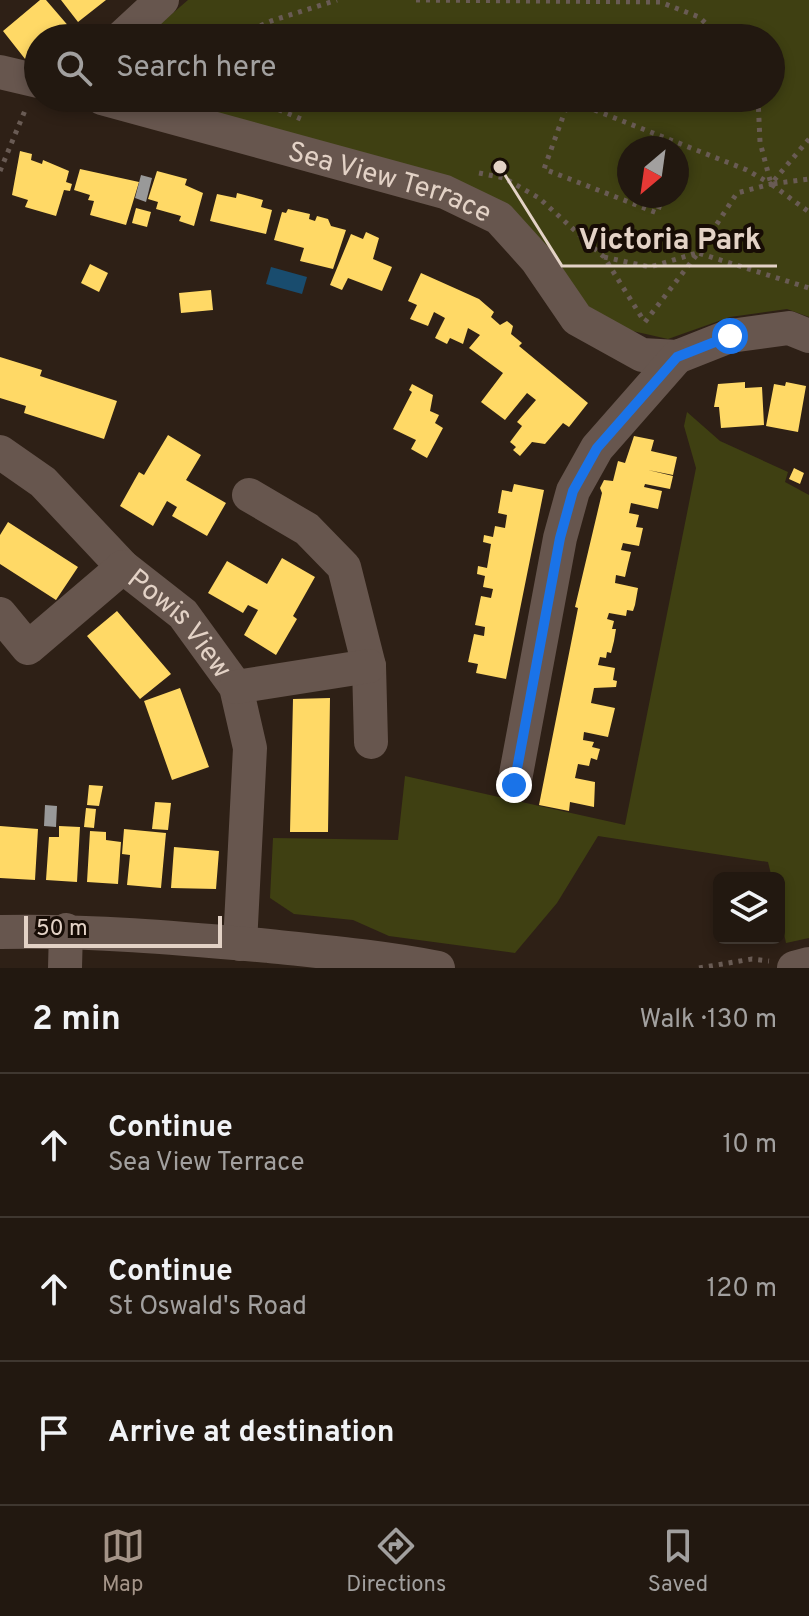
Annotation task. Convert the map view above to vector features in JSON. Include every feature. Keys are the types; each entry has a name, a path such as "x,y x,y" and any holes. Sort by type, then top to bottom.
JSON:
{"street":[{"path":"136,24 162,0"},
{"path":"0,72 24,78"},
{"name":"Sea View Terrace","path":"153,112 445,192 499,218 536,259 577,319 642,355 677,357 730,336 789,328 809,336"},
{"path":"514,785 560,538 573,491 597,448 677,357"},
{"name":"Powis View","path":"0,452 43,482 123,567 183,614 236,687 250,748 240,944"},
{"path":"249,495 307,529 344,567 369,666 371,742"},
{"path":"0,614 28,648 123,567"},
{"path":"236,687 369,666"},
{"path":"65,968 66,930"},
{"path":"0,932 66,930 240,944 438,968"}],"path":[{"path":"264,24 337,0"},
{"path":"416,0 662,1 699,17 706,24"},
{"path":"0,171 25,112"},
{"path":"565,112 544,169 617,197"},
{"path":"599,112 658,136"},
{"path":"759,112 760,142 771,184"},
{"path":"771,184 809,139"},
{"path":"689,148 747,170 809,212"},
{"path":"642,355 645,322 698,253 737,193 809,179"},
{"path":"604,257 650,267 698,253 809,288"},
{"path":"699,968 752,959 803,966"}],"shaded area":[{"path":"188,0 809,0 809,317 787,309 730,317 668,339 628,330 588,306 507,214 172,112 785,112 785,24 160,24"},
{"path":"687,412 720,441 788,472 785,482 809,495 809,938 786,943 785,872 770,872 768,862 598,836 557,903 515,953 389,936 353,920 294,914 270,898 273,838 398,840 405,776 625,825 696,468 684,426"}],"water":[{"path":"271,267 307,277 302,294 266,284"}],"building: Homes":[{"path":"40,0 46,0 67,24 24,24 24,58 3,31"},
{"path":"61,0 106,0 78,22"},
{"path":"20,151 32,154 31,160 42,164 43,160 69,171 66,182 72,184 70,191 64,190 56,216 25,207 28,200 12,195"},
{"path":"80,169 139,182 126,225 90,215 94,201 88,200 90,195 74,190"},
{"path":"157,171 187,179 185,185 203,193 194,226 179,221 181,216 156,209 158,202 148,199"},
{"path":"237,193 263,200 261,207 272,210 266,234 210,221 217,194 236,198"},
{"path":"136,208 151,212 147,227 132,223"},
{"path":"288,209 310,214 309,219 315,221 317,216 328,219 331,226 346,230 333,269 300,261 304,248 274,240 282,212 286,213"},
{"path":"366,232 379,238 373,259 392,267 382,291 348,278 342,290 330,285 351,234 363,239"},
{"path":"90,264 108,273 99,292 81,283"},
{"path":"421,273 479,299 494,312 491,317 500,325 507,321 513,326 511,334 522,343 519,346 588,403 569,427 563,423 545,444 532,442 520,456 513,450 516,447 510,442 522,426 517,422 536,400 527,393 505,420 481,402 503,373 469,348 480,335 468,328 463,344 450,338 447,344 435,338 445,318 434,312 428,326 410,319 417,305 408,301"},
{"path":"211,290 213,310 181,313 179,293"},
{"path":"0,357 42,370 40,376 117,401 104,439 24,413 26,406 0,398"},
{"path":"745,382 745,388 762,387 764,425 721,428 719,407 714,407 718,384"},
{"path":"786,382 806,386 798,432 766,426 774,384 785,386"},
{"path":"412,384 433,395 430,411 439,415 435,423 443,428 427,458 411,449 416,440 393,429 412,392 409,390"},
{"path":"168,435 201,455 186,480 226,503 207,536 172,516 177,507 167,501 153,526 120,506 139,472 144,475"},
{"path":"634,436 654,440 651,451 677,457 673,475 648,470 673,476 670,489 645,484 644,487 662,491 658,509 631,503 629,513 639,515 636,527 643,528 639,546 623,543 621,550 631,552 625,577 616,575 615,583 638,588 635,605 633,611 627,610 626,616 609,613 607,619 614,621 612,629 616,629 614,641 611,653 607,652 606,658 600,657 598,665 615,668 613,680 617,681 616,687 594,688 591,703 615,708 608,737 584,732 583,740 594,742 592,747 600,749 597,760 591,758 589,766 578,764 575,778 595,782 594,807 570,802 569,811 539,805 578,608 575,607 602,493 600,488 604,480 613,481 618,461 625,463"},
{"path":"794,468 804,473 800,484 789,479"},
{"path":"514,484 544,490 506,679 476,673 478,664 468,662 474,634 484,636 485,627 475,625 481,596 491,598 493,589 483,587 485,576 477,574 478,566 487,568 491,544 483,542 484,535 493,537 495,526 505,528 507,515 498,513 502,490 512,492"},
{"path":"8,522 78,567 56,600 0,564 0,535"},
{"path":"282,558 315,577 293,616 297,619 276,655 244,635 258,610 248,605 243,613 208,593 227,561 267,584"},
{"path":"117,611 171,674 140,699 87,636"},
{"path":"180,688 209,767 172,780 144,701"},
{"path":"330,698 328,832 290,832 293,699"},
{"path":"89,785 103,786 99,806 87,805"},
{"path":"155,802 171,803 168,830 152,829"},
{"path":"86,808 96,809 94,828 84,827"},
{"path":"0,826 38,829 35,880 0,878"},
{"path":"59,826 80,827 77,882 46,880 49,837 59,837"},
{"path":"124,829 166,833 161,888 127,885 130,855 122,854"},
{"path":"90,831 106,832 106,840 121,842 118,884 87,882"},
{"path":"174,847 219,851 216,889 171,888"}],"building: Industry":[{"path":"141,175 152,178 146,202 135,198"},
{"path":"45,805 57,806 56,827 44,826"}],"place":[{"name":"Victoria Park","path":"500,167"}],"route":[{"path":"514,785 560,538 573,491 597,448 677,357 730,336"}]}
